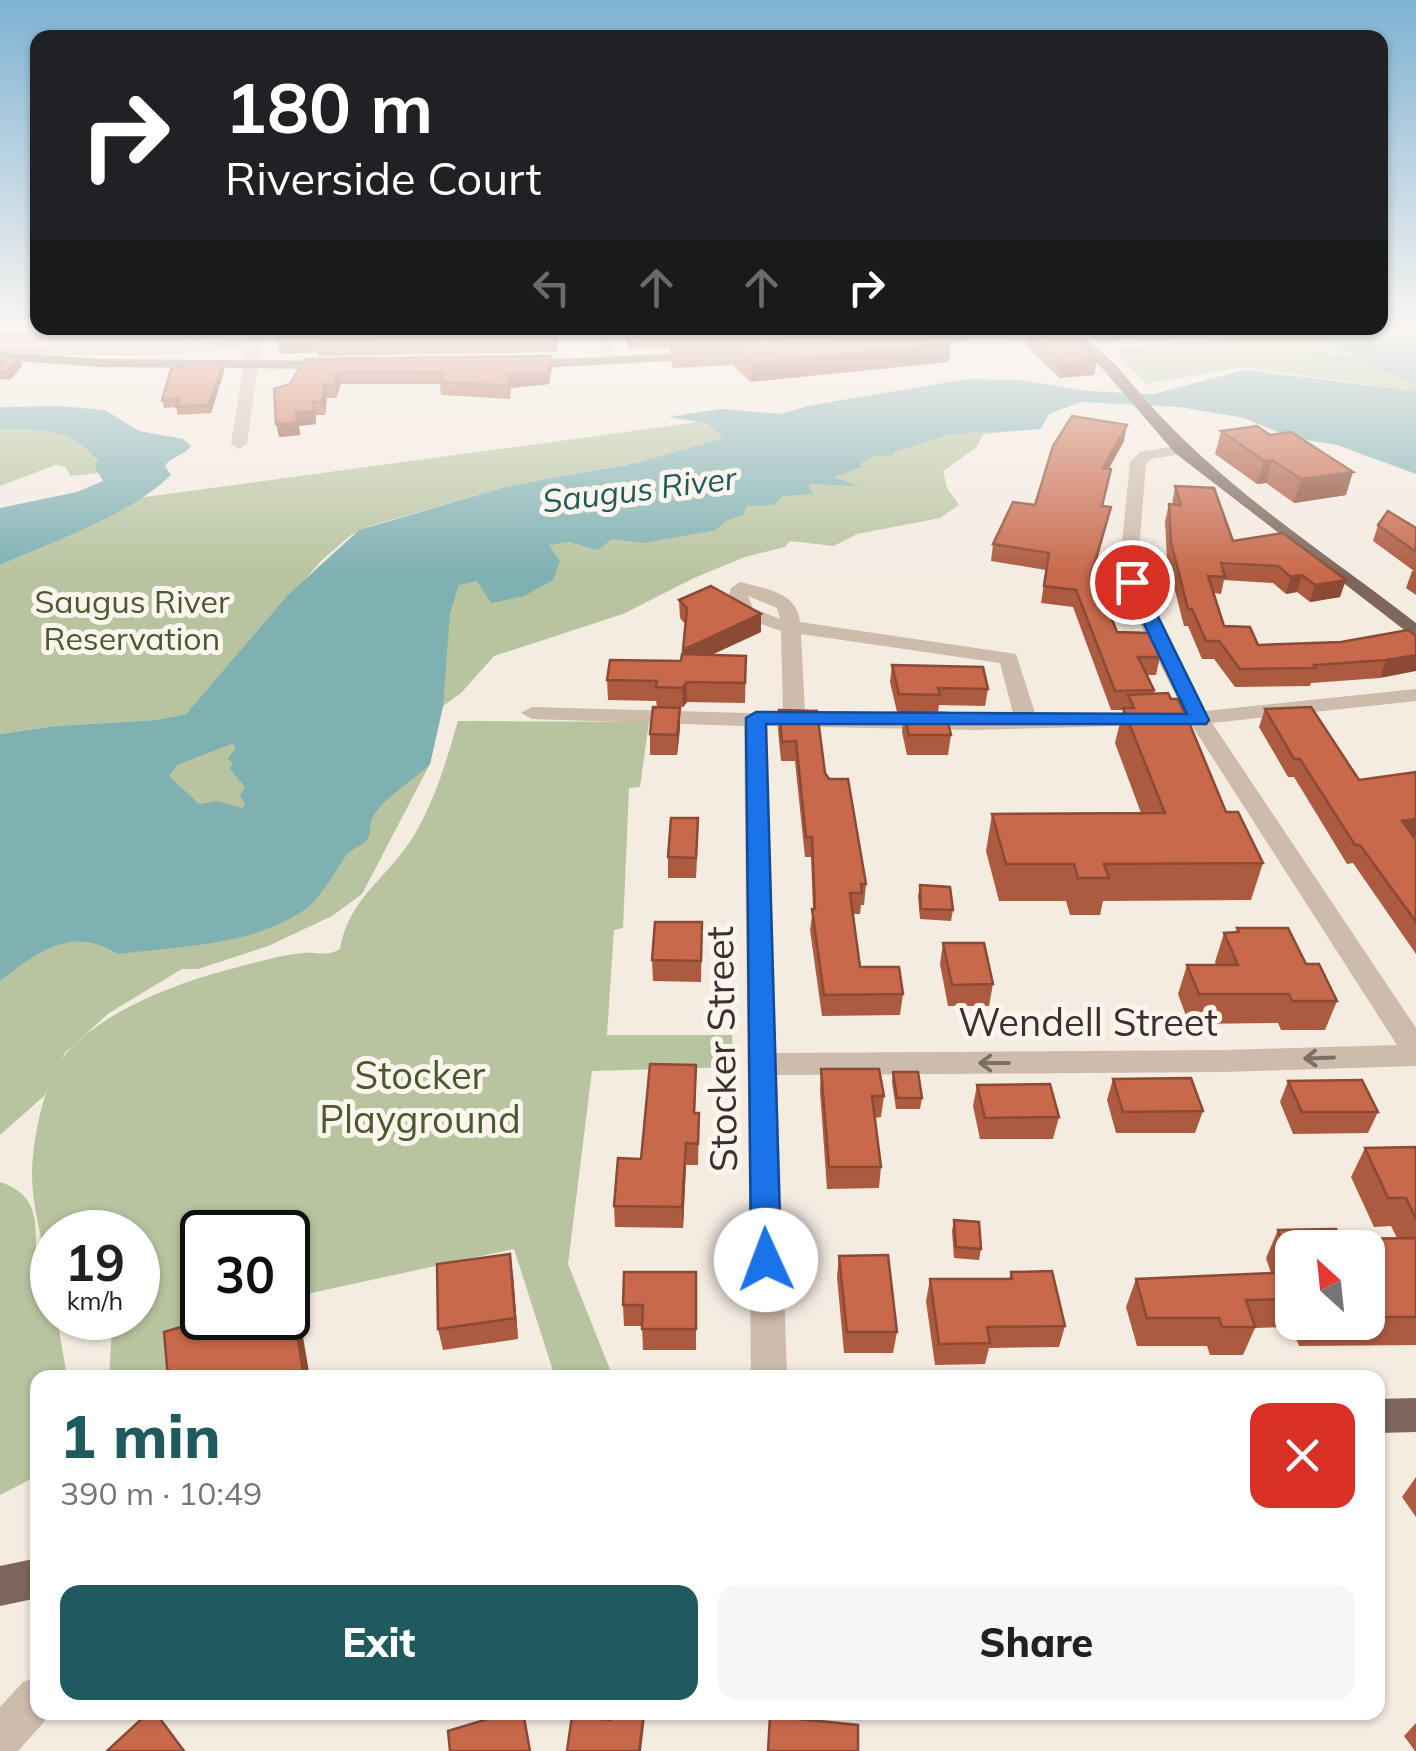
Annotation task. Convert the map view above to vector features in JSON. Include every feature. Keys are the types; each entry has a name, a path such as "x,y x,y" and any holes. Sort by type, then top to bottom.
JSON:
{"main road":[{"path":"1146,413 1181,450 1416,633"},
{"path":"1385,1416 1416,1415"},
{"path":"0,1586 30,1580"}],"street":[{"path":"238,444 243,413"},
{"path":"1181,450 1146,454 1138,462 1130,512 1130,563 1138,600 1199,720 1416,1053"},
{"path":"794,719 792,627 1008,658 1026,721"},
{"path":"532,712 794,719 1199,720 1416,696"},
{"name":"Stocker Street","path":"756,718 770,1370"},
{"name":"Wendell Street","path":"761,1064 1224,1061 1416,1053"},
{"path":"0,1739 30,1706"}],"green space":[{"name":"Saugus River Reservation","path":"696,413 893,415 508,486 370,526 351,535 322,560 186,714 0,734 0,565 107,517 138,498 699,422 669,417"},
{"path":"0,429 39,429 79,439 95,458 99,473 70,476 66,467 55,465 0,486"},
{"path":"1041,429 983,434 977,447 943,471 947,488 959,505 940,518 857,534 834,546 790,541 785,547 745,557 694,578 623,614 494,656 461,693 443,706 430,764 362,894 332,916 268,946 198,969 182,969 109,1013 65,1053 44,1096 0,1135 0,806 148,780 395,588 903,436"},
{"name":"Stocker Playground","path":"458,721 649,722 640,787 629,788 623,928 614,930 607,1035 732,1035 734,1067 592,1071 568,1264 610,1370 553,1370 514,1249 310,1293 310,1210 180,1210 180,1340 204,1340 180,1370 109,1370 111,1340 160,1340 160,1210 36,1210 32,1186 34,1146 53,1074 85,1036 108,1019 160,992 269,959 340,949 361,900 406,847 423,819"},
{"path":"0,1182 25,1197 32,1210 30,1340 61,1340 66,1370 30,1370 30,1480 0,1495"}],"water":[{"path":"0,413 109,413 139,431 183,439 191,446 165,466 171,475 134,503 0,565 0,508 77,492 103,481 95,467 97,460 77,441 41,430 0,429"},
{"name":"Saugus River","path":"696,413 1052,413 1041,429 950,434 893,455 873,456 860,464 862,467 833,477 859,486 808,484 813,494 782,496 775,505 747,506 743,515 725,521 716,530 644,543 612,539 598,550 569,542 549,545 560,561 553,580 524,596 491,603 477,581 459,585 450,613 443,706 430,764 380,807 371,822 368,839 347,854 309,907 282,923 214,943 118,954 85,942 70,942 41,952 0,981 0,734 186,714 289,594 359,530 508,486 640,462 724,438 707,423 669,417","holes":["234,743 235,749 227,759 233,762 230,769 245,787 240,795 245,805 242,808 216,801 199,804 169,776 177,765"]},
{"path":"1213,413 1416,413 1416,474 1337,445 1289,437 1244,418"}],"building":[{"path":"275,413 296,413 297,422 276,424"},
{"path":"1072,416 1127,425 1103,468 1111,469 1102,506 1111,507 1091,575 1110,577 1107,607 1117,632 1149,633 1160,657 1138,657 1154,690 1115,691 1076,590 1044,586 1049,553 993,544 1013,502 1035,505 1053,446"},
{"path":"1257,426 1270,435 1291,432 1353,472 1301,479 1272,460 1264,461 1221,431"},
{"path":"1175,486 1214,488 1233,541 1283,533 1346,580 1315,585 1302,575 1291,577 1278,566 1221,563 1225,577 1208,576 1224,626 1250,627 1258,645 1341,642 1408,630 1416,636 1416,655 1314,665 1316,668 1240,669 1219,641 1206,641 1192,609 1188,609 1171,542 1169,504 1181,505"},
{"path":"1388,511 1416,528 1416,552 1378,525"},
{"path":"711,586 761,614 683,650 687,608 679,600"},
{"path":"682,654 746,656 745,683 687,682 682,688 656,687 657,681 607,680 610,660 681,661"},
{"path":"892,665 983,667 988,689 938,688 940,695 899,694"},
{"path":"1168,693 1171,699 1178,699 1226,812 1238,812 1263,863 1104,864 1109,878 1078,878 1074,864 1006,864 992,814 1165,813 1123,708 1134,708 1128,695"},
{"path":"653,707 680,708 677,735 650,734"},
{"path":"1311,707 1359,780 1416,772 1416,819 1402,821 1416,840 1416,922 1360,845 1355,845 1300,759 1294,759 1265,709"},
{"path":"779,710 817,711 825,773 829,779 848,779 866,884 861,884 862,893 850,893 860,967 899,967 903,994 824,995 812,909 812,837 806,837 796,741 782,742"},
{"path":"904,712 946,713 951,735 909,735"},
{"path":"671,818 698,818 696,858 668,857"},
{"path":"920,885 950,887 953,910 921,909"},
{"path":"655,922 702,922 701,961 652,960"},
{"path":"1237,928 1288,928 1306,964 1319,964 1337,1001 1292,1001 1289,994 1199,994 1187,965 1238,965 1224,933 1239,932"},
{"path":"943,943 984,943 993,984 952,985"},
{"path":"650,1064 696,1065 694,1113 699,1113 698,1144 686,1143 682,1207 614,1206 618,1158 641,1159"},
{"path":"821,1069 879,1069 884,1096 872,1096 881,1167 829,1167"},
{"path":"893,1072 918,1072 922,1098 897,1098"},
{"path":"1191,1078 1203,1111 1123,1112 1113,1079"},
{"path":"1362,1080 1378,1112 1302,1112 1288,1081"},
{"path":"1050,1084 1059,1117 985,1118 977,1085"},
{"path":"1416,1147 1416,1219 1406,1198 1388,1198 1365,1148"},
{"path":"954,1220 979,1222 981,1249 956,1247"},
{"path":"1385,1238 1416,1238 1416,1317 1385,1317"},
{"path":"510,1254 515,1318 438,1329 437,1264"},
{"path":"888,1255 897,1332 847,1332 839,1256"},
{"path":"1052,1271 1065,1326 987,1327 990,1343 939,1344 930,1279 1012,1279 1011,1272"},
{"path":"624,1272 696,1272 696,1329 642,1329 643,1305 623,1305"},
{"path":"1275,1273 1275,1299 1246,1300 1255,1327 1222,1327 1219,1318 1147,1318 1136,1279"},
{"path":"180,1327 180,1340 298,1340 303,1370 167,1370 164,1332"},
{"path":"140,1720 161,1720 184,1751 107,1751"},
{"path":"484,1720 524,1720 530,1751 450,1751 448,1731"},
{"path":"571,1720 643,1720 639,1751 567,1751"},
{"path":"770,1720 858,1725 858,1751 768,1751"}],"route":[{"path":"766,1260 756,718 1199,720 1132,582"}]}
